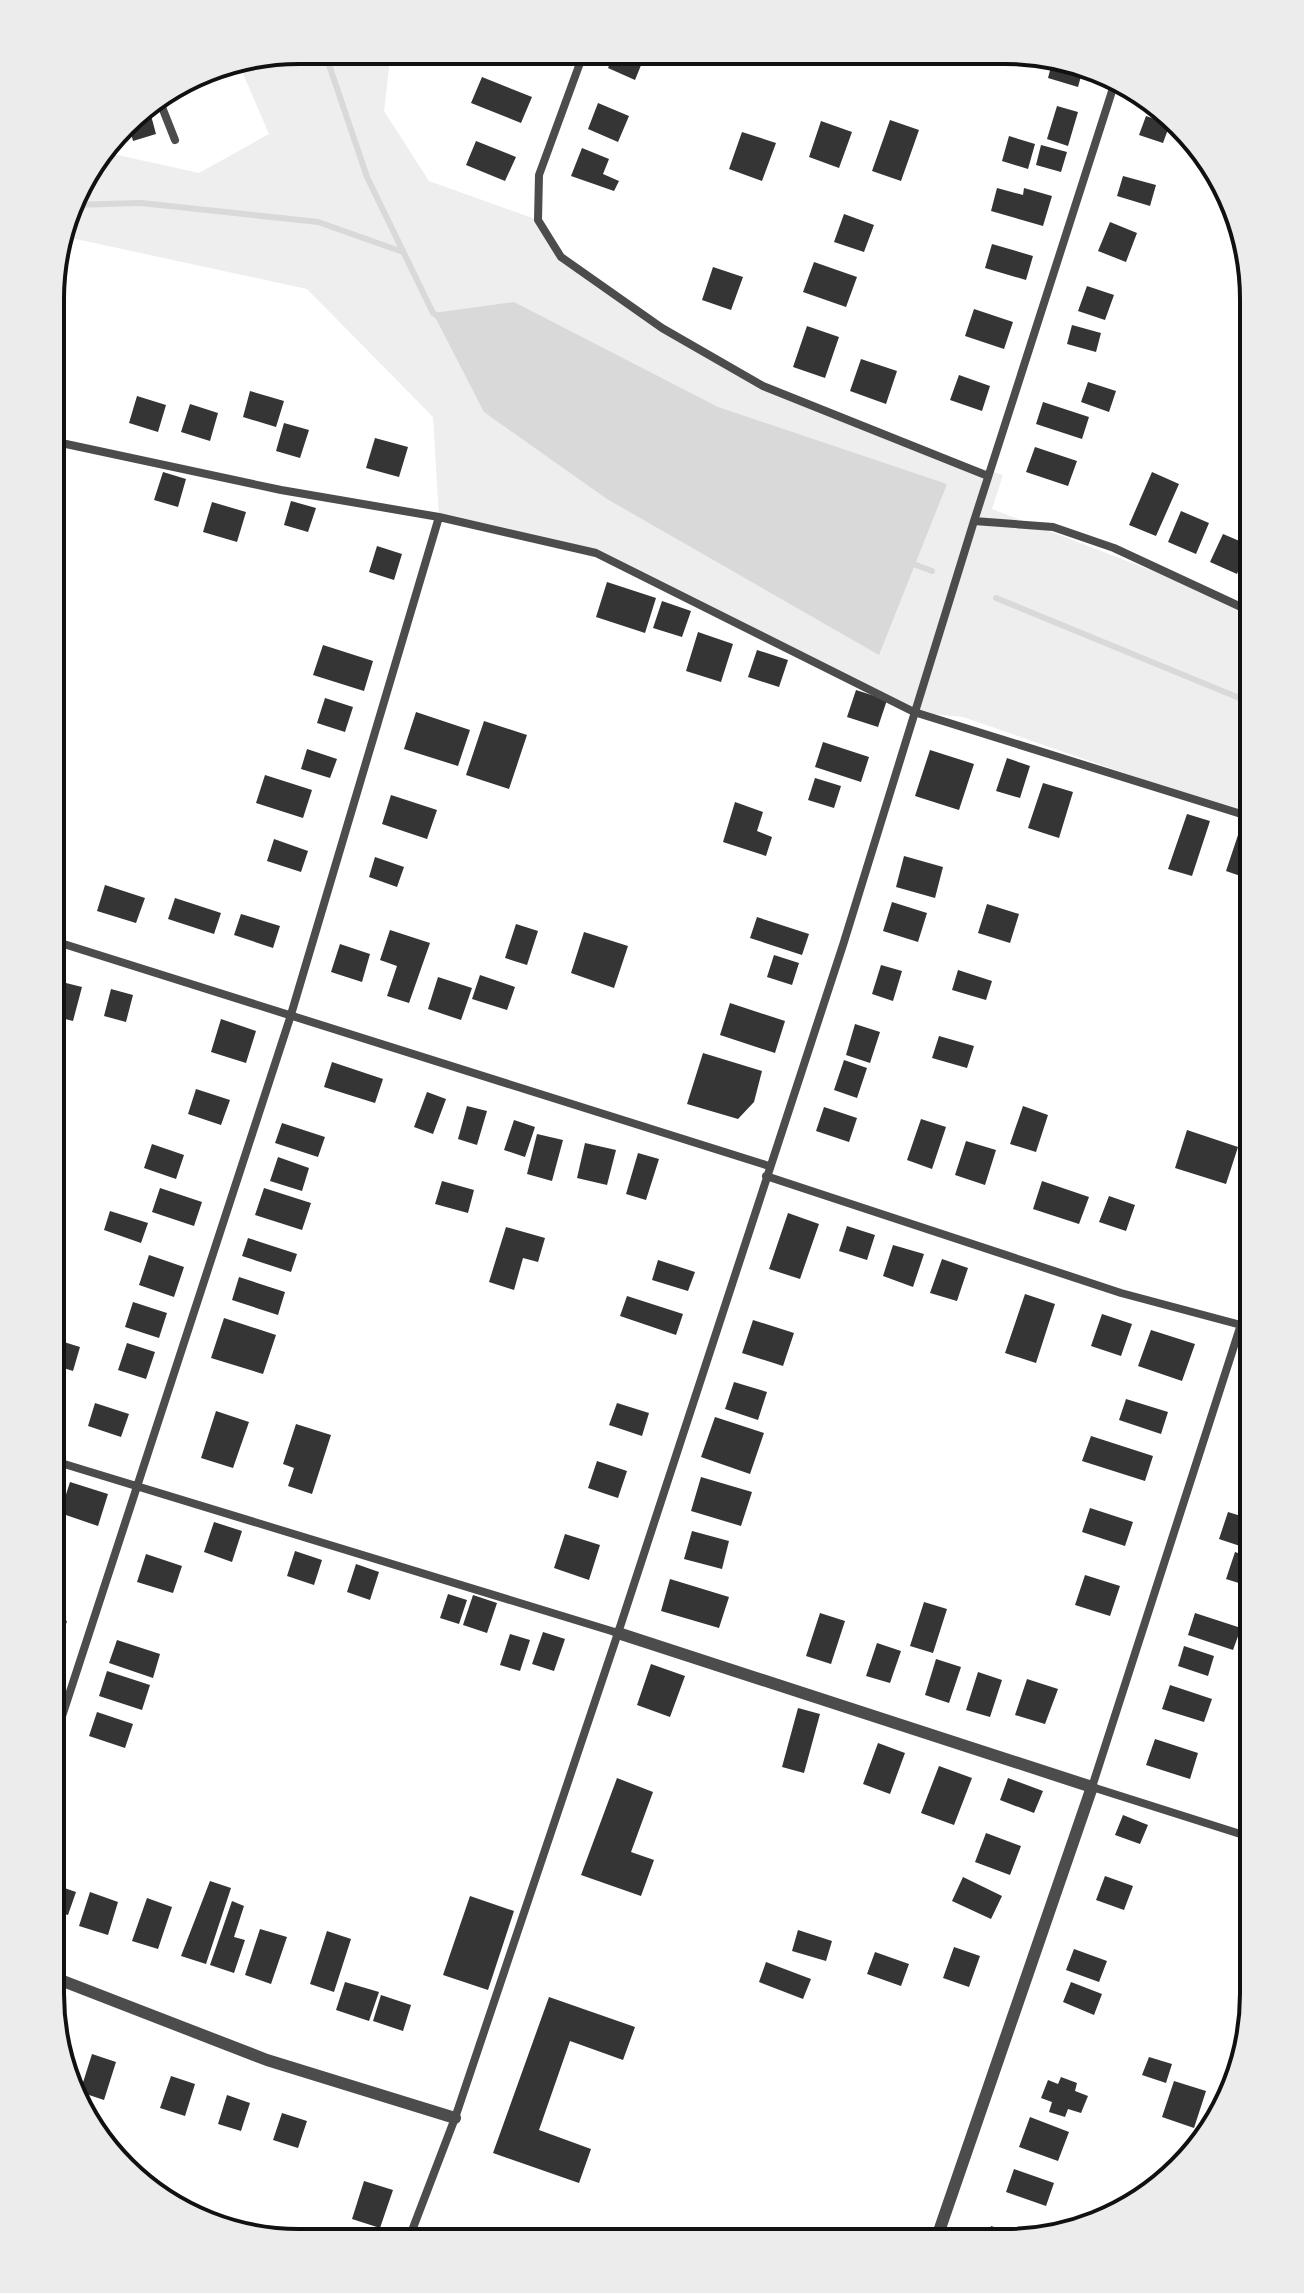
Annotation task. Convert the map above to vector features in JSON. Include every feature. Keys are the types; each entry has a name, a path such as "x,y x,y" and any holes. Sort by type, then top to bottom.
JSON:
{"street":[{"path":"579,65 539,175 538,220 561,257 662,328 763,386 988,476"},
{"path":"413,2229 455,2118 618,1633 843,945 988,476 1112,90"},
{"path":"163,109 175,140"},
{"path":"64,444 281,490 439,517 596,553 914,712 1240,814"},
{"path":"64,1709 290,1018 439,517"},
{"path":"974,521 1053,527 1114,548 1240,606"},
{"path":"64,944 290,1018 769,1166"},
{"path":"766,1176 1121,1293 1239,1325"},
{"path":"940,2229 1092,1787 1239,1330"},
{"path":"64,1464 618,1633 1239,1834"},
{"path":"64,1981 267,2060 455,2118"}],"shaded area":[{"path":"284,65 389,65 384,111 429,181 538,220 561,257 662,328 763,386 889,439 1003,475 992,509 1240,605 1240,813 963,717 914,712 596,553 439,517 433,417 307,289 72,238 88,195 114,154 199,173 269,134 242,72"},
{"path":"514,302 718,407 947,484 879,655 607,499 484,412 433,313"}],"building":[{"path":"610,65 641,65 635,80 608,68"},
{"path":"1050,69 1081,76 1078,87 1048,78"},
{"path":"482,77 532,97 521,123 471,103"},
{"path":"598,103 629,116 618,142 588,129"},
{"path":"1057,106 1078,112 1068,146 1047,139"},
{"path":"1146,116 1157,120 1168,130 1163,143 1139,135"},
{"path":"151,117 156,134 133,141 131,135"},
{"path":"890,120 919,130 901,181 872,171"},
{"path":"821,121 852,132 839,168 809,157"},
{"path":"742,132 776,143 762,181 729,169"},
{"path":"1009,136 1035,144 1028,169 1002,161"},
{"path":"476,141 516,157 505,181 466,165"},
{"path":"1041,145 1067,152 1061,172 1036,165"},
{"path":"582,148 609,159 603,174 619,181 614,191 571,176"},
{"path":"1123,176 1156,185 1150,206 1117,196"},
{"path":"997,188 1023,195 1024,188 1052,196 1043,226 991,211"},
{"path":"844,214 874,225 864,252 834,242"},
{"path":"1110,222 1137,233 1126,262 1098,251"},
{"path":"992,244 1033,256 1026,280 985,268"},
{"path":"814,262 857,277 846,307 803,292"},
{"path":"713,267 743,277 731,310 702,300"},
{"path":"1087,286 1114,295 1105,320 1078,311"},
{"path":"974,309 1013,322 1004,349 965,336"},
{"path":"1072,325 1101,333 1096,352 1067,344"},
{"path":"807,326 839,337 825,378 793,367"},
{"path":"861,359 897,371 886,404 850,391"},
{"path":"959,375 990,386 982,411 950,400"},
{"path":"1088,382 1116,391 1109,412 1081,402"},
{"path":"250,391 284,401 276,427 243,417"},
{"path":"137,396 166,405 158,432 129,423"},
{"path":"1043,402 1089,417 1082,439 1036,424"},
{"path":"190,404 218,413 210,441 181,432"},
{"path":"284,423 309,430 300,458 276,451"},
{"path":"375,438 408,447 399,477 366,468"},
{"path":"1035,447 1077,461 1068,486 1026,472"},
{"path":"163,472 186,479 178,507 154,500"},
{"path":"1152,472 1179,484 1156,536 1129,525"},
{"path":"291,501 316,508 308,532 284,525"},
{"path":"212,502 246,512 237,542 203,532"},
{"path":"1181,511 1209,523 1196,554 1168,542"},
{"path":"1223,534 1240,541 1237,574 1210,562"},
{"path":"377,546 402,554 394,580 369,572"},
{"path":"607,582 656,598 645,633 596,617"},
{"path":"662,601 691,611 682,637 653,628"},
{"path":"698,632 733,644 721,682 686,671"},
{"path":"323,645 373,661 364,691 313,675"},
{"path":"757,650 788,660 779,687 748,677"},
{"path":"856,690 887,700 878,727 847,717"},
{"path":"325,698 353,707 345,732 317,723"},
{"path":"416,712 470,730 458,766 404,749"},
{"path":"484,721 527,735 509,789 466,775"},
{"path":"823,742 869,757 861,782 815,767"},
{"path":"307,749 337,759 330,778 301,769"},
{"path":"930,750 974,764 959,810 915,796"},
{"path":"1007,758 1030,766 1020,798 996,791"},
{"path":"265,775 312,790 303,818 256,803"},
{"path":"815,778 841,786 834,808 808,800"},
{"path":"1043,783 1073,792 1059,838 1028,828"},
{"path":"391,795 437,810 427,839 382,824"},
{"path":"735,802 763,812 757,831 772,837 766,856 723,842"},
{"path":"1187,814 1210,821 1192,876 1168,869"},
{"path":"1239,832 1240,832 1240,876 1226,871"},
{"path":"274,839 308,851 301,872 267,861"},
{"path":"904,856 943,867 935,898 896,887"},
{"path":"375,857 404,867 397,887 369,877"},
{"path":"105,885 145,898 136,923 97,911"},
{"path":"175,898 221,913 214,934 168,919"},
{"path":"892,902 927,913 918,942 883,931"},
{"path":"987,904 1019,914 1010,943 978,933"},
{"path":"241,914 280,926 273,948 234,935"},
{"path":"757,917 809,934 802,955 750,938"},
{"path":"516,924 538,931 527,965 505,958"},
{"path":"390,930 430,943 409,1003 387,996 397,966 380,960"},
{"path":"584,932 628,946 614,988 571,973"},
{"path":"340,944 370,954 362,982 331,972"},
{"path":"774,955 799,963 792,985 767,977"},
{"path":"881,965 902,971 893,1001 872,994"},
{"path":"958,970 992,981 986,1000 952,990"},
{"path":"480,975 515,987 507,1010 472,999"},
{"path":"438,977 472,988 461,1020 428,1009"},
{"path":"64,982 82,987 73,1021 64,1019"},
{"path":"111,989 133,995 126,1022 104,1016"},
{"path":"730,1003 785,1021 775,1053 720,1035"},
{"path":"221,1019 256,1031 246,1063 211,1052"},
{"path":"855,1024 880,1032 870,1063 846,1055"},
{"path":"939,1036 974,1046 967,1068 932,1058"},
{"path":"703,1053 762,1071 754,1102 738,1119 687,1104"},
{"path":"844,1060 867,1068 857,1098 834,1090"},
{"path":"332,1062 383,1079 375,1103 324,1087"},
{"path":"196,1089 230,1100 221,1125 188,1114"},
{"path":"427,1092 446,1099 433,1134 414,1127"},
{"path":"467,1106 487,1111 477,1145 458,1139"},
{"path":"1023,1106 1048,1115 1036,1152 1010,1144"},
{"path":"824,1107 857,1118 849,1142 816,1131"},
{"path":"921,1119 946,1127 932,1169 907,1160"},
{"path":"514,1120 535,1127 525,1157 504,1150"},
{"path":"282,1123 325,1137 318,1157 275,1143"},
{"path":"1187,1130 1238,1147 1226,1184 1175,1168"},
{"path":"537,1134 563,1140 552,1181 527,1174"},
{"path":"966,1141 996,1150 985,1185 955,1175"},
{"path":"585,1143 616,1150 607,1185 577,1178"},
{"path":"152,1144 184,1155 176,1179 144,1168"},
{"path":"638,1153 659,1159 646,1200 626,1194"},
{"path":"278,1157 309,1168 302,1191 270,1181"},
{"path":"442,1181 474,1190 468,1213 435,1204"},
{"path":"1042,1181 1089,1197 1079,1224 1033,1209"},
{"path":"160,1188 202,1202 194,1226 152,1212"},
{"path":"264,1188 311,1203 302,1230 255,1215"},
{"path":"1109,1196 1135,1205 1126,1231 1099,1222"},
{"path":"110,1211 148,1223 141,1243 104,1230"},
{"path":"788,1213 819,1224 800,1279 769,1269"},
{"path":"847,1226 875,1235 867,1260 839,1251"},
{"path":"506,1227 545,1238 538,1262 523,1258 514,1290 489,1282"},
{"path":"248,1238 297,1254 291,1272 242,1256"},
{"path":"893,1245 924,1254 913,1287 883,1276"},
{"path":"149,1255 184,1267 174,1297 139,1285"},
{"path":"942,1259 968,1268 957,1301 930,1293"},
{"path":"658,1260 695,1272 688,1291 652,1280"},
{"path":"239,1277 285,1292 278,1315 232,1300"},
{"path":"1025,1294 1055,1304 1036,1363 1005,1353"},
{"path":"627,1296 683,1314 676,1335 620,1316"},
{"path":"133,1302 167,1313 159,1338 125,1327"},
{"path":"1102,1314 1132,1324 1121,1356 1091,1346"},
{"path":"224,1318 276,1335 263,1374 211,1358"},
{"path":"753,1320 794,1333 783,1366 742,1353"},
{"path":"1151,1330 1195,1344 1182,1381 1138,1366"},
{"path":"64,1342 80,1347 73,1371 64,1368"},
{"path":"127,1343 155,1352 146,1379 118,1370"},
{"path":"734,1382 767,1392 758,1420 725,1409"},
{"path":"1126,1399 1168,1412 1161,1434 1119,1420"},
{"path":"95,1403 129,1414 121,1437 88,1426"},
{"path":"617,1403 649,1413 642,1436 609,1425"},
{"path":"216,1411 249,1422 233,1468 201,1458"},
{"path":"715,1417 764,1433 750,1474 701,1457"},
{"path":"296,1424 331,1435 312,1494 288,1486 294,1468 283,1464"},
{"path":"1091,1436 1153,1456 1145,1481 1082,1461"},
{"path":"597,1461 627,1471 618,1498 588,1488"},
{"path":"701,1477 752,1492 741,1526 691,1511"},
{"path":"70,1482 108,1494 98,1526 64,1514 64,1501"},
{"path":"1090,1508 1133,1522 1125,1546 1082,1532"},
{"path":"1228,1512 1239,1515 1239,1546 1219,1539"},
{"path":"214,1522 242,1531 232,1562 204,1552"},
{"path":"692,1531 729,1541 722,1569 684,1559"},
{"path":"565,1534 600,1545 589,1580 554,1568"},
{"path":"295,1551 322,1560 314,1585 287,1576"},
{"path":"1235,1552 1239,1553 1239,1583 1226,1579"},
{"path":"146,1554 182,1566 173,1593 137,1582"},
{"path":"356,1564 379,1572 370,1600 347,1592"},
{"path":"1085,1575 1120,1586 1110,1616 1075,1605"},
{"path":"670,1579 729,1597 719,1628 661,1611"},
{"path":"448,1594 467,1600 459,1624 440,1618"},
{"path":"473,1595 497,1603 487,1633 463,1625"},
{"path":"924,1602 947,1609 933,1653 910,1646"},
{"path":"820,1613 845,1621 831,1664 806,1656"},
{"path":"1195,1613 1239,1627 1233,1650 1188,1635"},
{"path":"543,1632 565,1639 554,1671 532,1664"},
{"path":"510,1634 530,1640 520,1671 500,1665"},
{"path":"117,1640 160,1654 153,1678 109,1663"},
{"path":"877,1643 901,1651 890,1683 866,1676"},
{"path":"1184,1646 1214,1656 1208,1676 1178,1666"},
{"path":"936,1659 961,1667 949,1703 925,1695"},
{"path":"651,1664 685,1676 670,1717 637,1705"},
{"path":"107,1671 150,1685 142,1710 99,1696"},
{"path":"978,1672 1002,1680 990,1717 966,1710"},
{"path":"1027,1679 1058,1689 1045,1724 1015,1715"},
{"path":"1170,1685 1212,1699 1204,1722 1162,1709"},
{"path":"798,1708 820,1714 804,1773 782,1767"},
{"path":"97,1712 133,1724 125,1748 89,1736"},
{"path":"1155,1739 1198,1753 1190,1779 1146,1765"},
{"path":"878,1743 905,1753 890,1794 863,1784"},
{"path":"939,1766 972,1778 954,1825 921,1813"},
{"path":"617,1778 653,1792 631,1852 654,1860 641,1896 581,1875"},
{"path":"1008,1778 1043,1791 1034,1813 1000,1800"},
{"path":"1123,1815 1148,1825 1140,1844 1115,1835"},
{"path":"986,1833 1021,1846 1010,1875 975,1862"},
{"path":"1105,1876 1133,1886 1124,1910 1096,1900"},
{"path":"963,1877 1002,1896 991,1919 952,1901"},
{"path":"210,1881 231,1888 206,1964 181,1956"},
{"path":"64,1888 76,1892 68,1915 64,1914"},
{"path":"90,1892 118,1902 108,1935 79,1926"},
{"path":"470,1896 514,1911 488,1990 443,1975"},
{"path":"147,1898 172,1907 158,1949 132,1941"},
{"path":"232,1901 244,1906 234,1937 245,1940 234,1973 210,1965"},
{"path":"260,1929 287,1937 271,1984 245,1975"},
{"path":"798,1930 832,1941 826,1961 792,1951"},
{"path":"327,1931 351,1939 334,1992 310,1984"},
{"path":"954,1947 980,1956 969,1987 943,1978"},
{"path":"1074,1949 1107,1961 1099,1982 1066,1970"},
{"path":"875,1952 909,1964 901,1986 867,1974"},
{"path":"766,1962 811,1979 803,1999 759,1982"},
{"path":"345,1982 379,1992 369,2021 336,2010"},
{"path":"1071,1982 1102,1994 1094,2015 1063,2002"},
{"path":"381,1995 411,2005 403,2031 373,2021"},
{"path":"549,1997 635,2027 623,2060 570,2041 539,2130 591,2149 579,2183 493,2153"},
{"path":"92,2054 116,2062 104,2100 87,2094 82,2085"},
{"path":"1149,2057 1172,2064 1166,2083 1142,2075"},
{"path":"171,2076 195,2084 185,2116 160,2108"},
{"path":"1061,2077 1077,2083 1075,2091 1088,2096 1081,2113 1068,2109 1065,2117 1049,2112 1052,2102 1041,2098 1048,2080 1058,2084"},
{"path":"1174,2081 1206,2091 1194,2128 1162,2117"},
{"path":"227,2095 250,2103 241,2131 218,2124"},
{"path":"282,2113 307,2121 298,2148 273,2140"},
{"path":"1030,2117 1069,2132 1058,2161 1019,2147"},
{"path":"1014,2169 1054,2183 1046,2206 1006,2192"},
{"path":"364,2181 393,2190 380,2228 352,2219"}],"waterway":[{"path":"329,65 367,177 433,313 439,317"},
{"path":"84,205 141,203 318,222 403,252"},
{"path":"908,562 932,571"},
{"path":"996,598 1240,698"}]}
